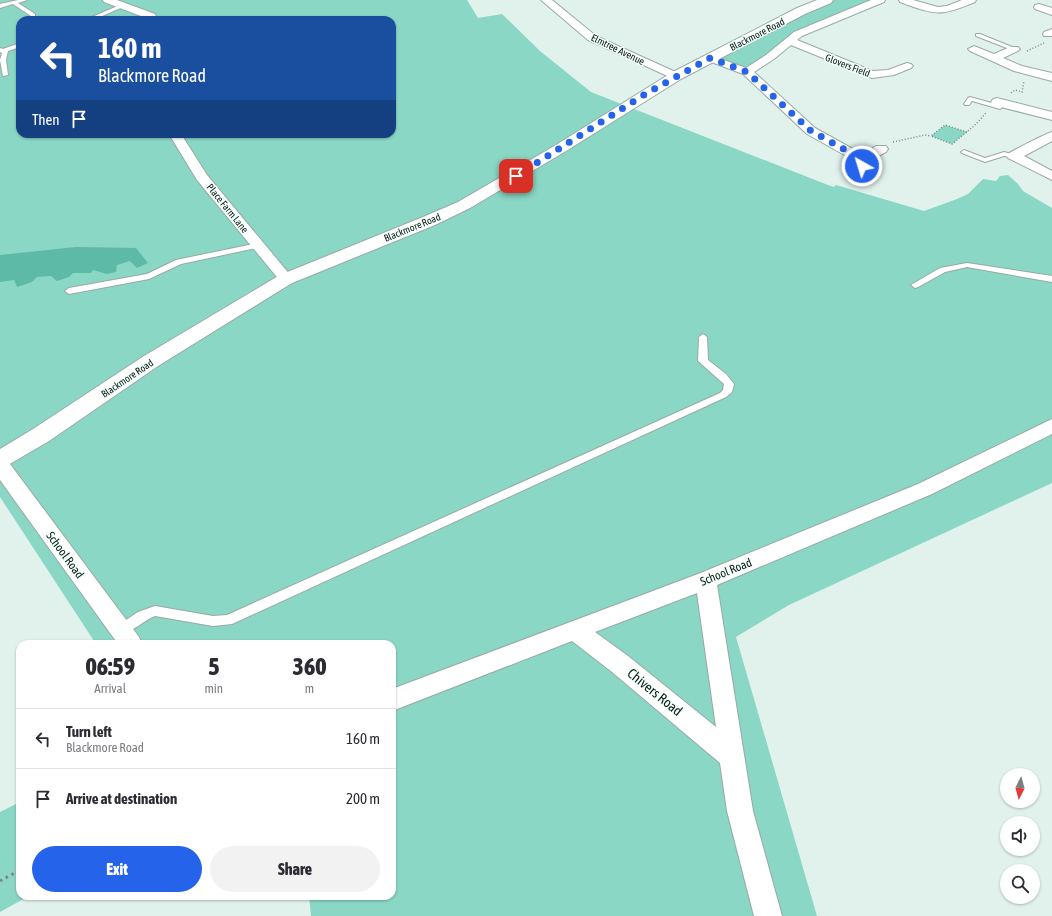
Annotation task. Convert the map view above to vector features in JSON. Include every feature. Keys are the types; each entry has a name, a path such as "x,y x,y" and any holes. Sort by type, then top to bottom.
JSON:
{"street":[{"path":"108,0 122,6 139,10 151,16"},
{"name":"Elmtree Avenue","path":"546,0 592,38 676,76"},
{"name":"Blackmore Road","path":"0,459 41,435 151,361 286,279 429,221 464,205 493,190 676,76 802,11 828,0"},
{"path":"747,72 770,57 798,34 880,0"},
{"path":"904,0 928,10 941,11 971,0"},
{"path":"1039,7 1052,12"},
{"name":"Glovers Field","path":"790,40 872,75 890,73 907,66"},
{"path":"974,49 1026,71 1052,77"},
{"path":"993,58 1014,49"},
{"path":"710,58 747,72 811,131 862,163 881,149"},
{"path":"997,104 1052,116"},
{"path":"1013,155 1027,150 1052,136"},
{"name":"Place Farm Lane","path":"178,138 202,177 286,279"},
{"path":"1013,155 1052,176"},
{"name":"School Road","path":"396,698 706,580 925,489 1052,426"},
{"name":"School Road","path":"0,465 126,637"},
{"path":"706,580 740,811 768,916"},
{"name":"Chivers Road","path":"574,630 620,664 733,757"}],"lane":[{"path":"0,6 24,0"},
{"path":"14,3 33,15"},
{"path":"98,16 122,6"},
{"path":"978,35 1014,49"},
{"path":"5,75 3,60 5,52 2,50 16,46"},
{"path":"967,104 970,99 997,104"},
{"path":"964,152 985,160 1004,154 1013,155"},
{"path":"68,291 134,280 158,272 179,262 258,245"},
{"path":"915,285 943,270 967,265 1052,279"},
{"path":"126,637 142,616 155,611 212,621 228,620 723,395 727,392 729,384 723,375 710,368 703,361 703,337"}],"path":[{"path":"1014,49 1024,52 1050,36"},
{"path":"881,149 895,141 926,135 952,144 1015,90 1022,92 1026,71"},
{"path":"931,136 945,124 967,132"},
{"path":"0,881 16,872"}],"shaded area":[{"path":"0,0 467,0 478,18 502,14 540,51 591,92 828,185 834,187 836,185 924,211 968,194 983,179 996,181 1000,176 1008,175 1023,191 1052,208 1052,483 789,605 736,637 817,916 311,916 309,900 396,900 396,640 93,640 0,497"},
{"path":"827,0 880,0 798,34 747,72 710,58"},
{"path":"945,125 967,132 952,144 931,136"},
{"path":"76,247 136,248 148,263 137,268 130,261 117,265 116,272 107,274 93,270 91,273 73,273 69,277 57,281 51,276 37,277 32,282 17,287 14,280 0,282 0,255"},
{"path":"16,804 16,900 22,900 0,912 0,812"}],"route":[{"path":"516,176 647,93 710,58 747,72 811,131 862,159 862,166"}]}
